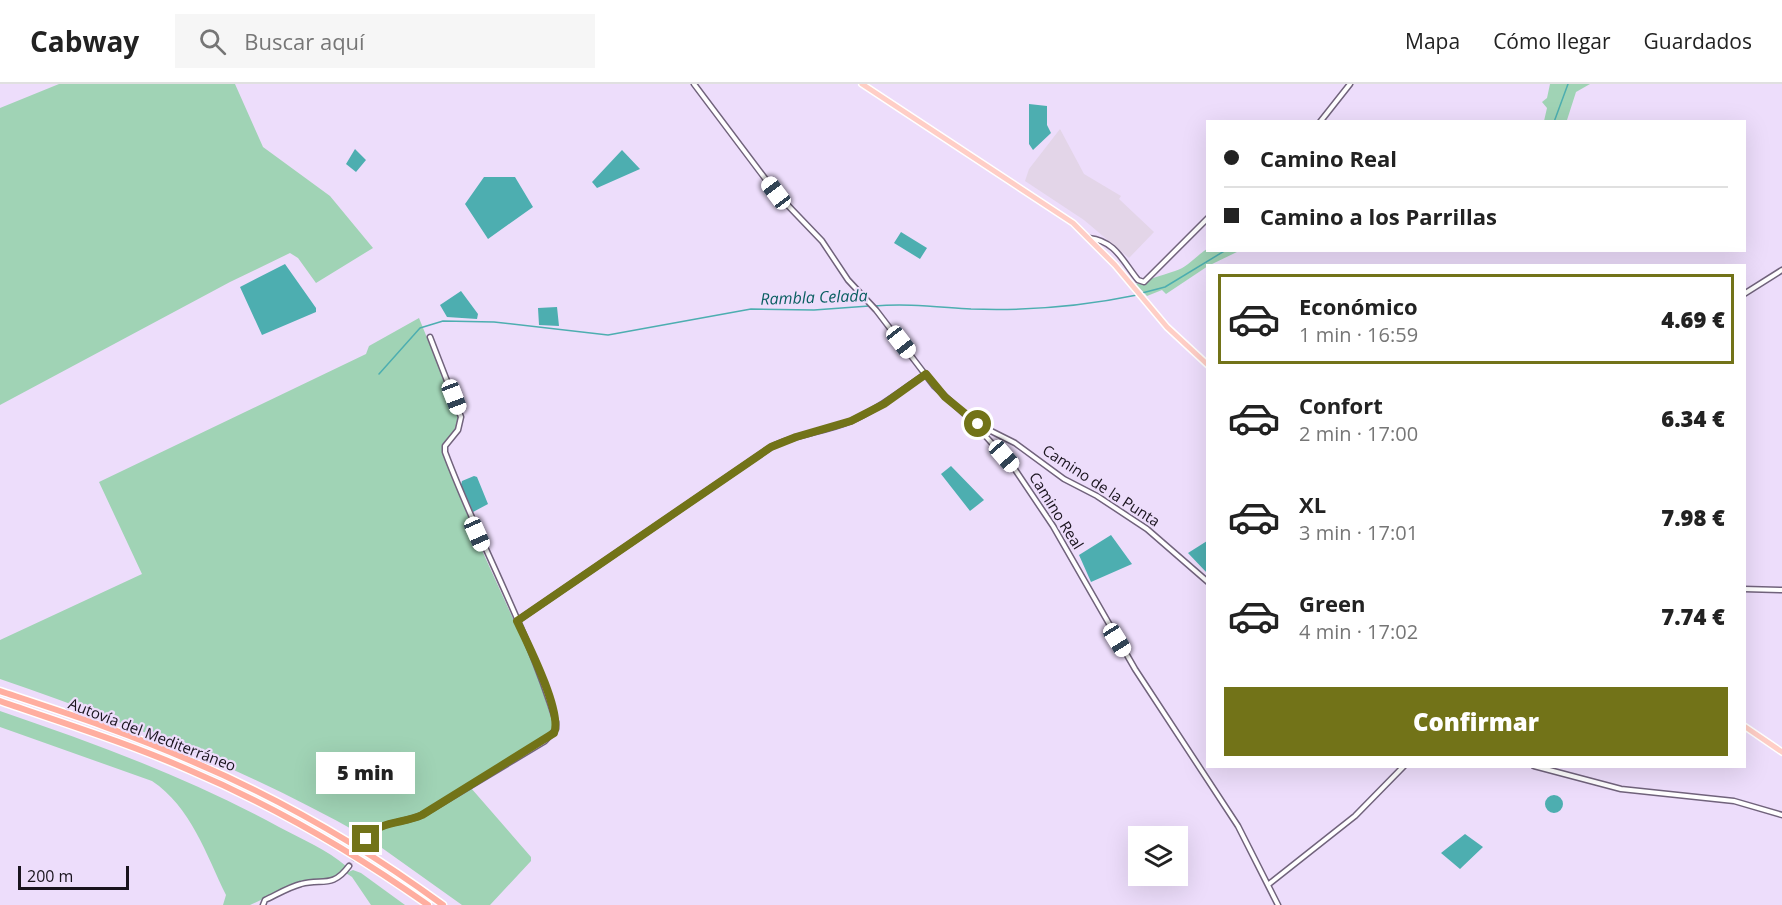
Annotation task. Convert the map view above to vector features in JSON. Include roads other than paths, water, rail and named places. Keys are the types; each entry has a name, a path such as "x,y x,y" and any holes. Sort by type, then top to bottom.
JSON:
{"highway":[{"name":"Autovía del Mediterráneo","path":"0,691 139,739 238,782 336,834 443,905"},
{"name":"Autovía del Mediterráneo","path":"0,701 125,744 244,795 329,840 428,905"}],"main road":[{"path":"862,84 1058,213 1089,238 1167,327 1206,363"},
{"path":"1746,727 1782,752"}],"street":[{"name":"Camino Real","path":"694,84 776,193 822,240 848,280 876,310 934,386 972,421 1014,468 1033,495 1107,624 1238,826 1278,905"},
{"path":"1322,120 1350,84"},
{"path":"1089,238 1108,244 1126,261 1138,280 1144,282 1206,220"},
{"path":"1746,293 1782,270"},
{"path":"366,839 376,827 411,820 422,815 554,733 556,722 546,688 469,514 445,452 445,446 461,425 461,417 430,337"},
{"path":"517,621 771,447 851,421 884,404 926,374"},
{"name":"Camino de la Punta","path":"972,421 1015,443 1064,479 1097,496 1147,529 1206,580"},
{"path":"1746,589 1782,590"},
{"path":"1269,884 1355,816 1402,768"},
{"path":"1542,768 1621,789 1734,801 1782,815"},
{"path":"263,905 265,900 302,883 326,883 336,880 349,866"}],"waterway":[{"name":"Rambla Celada","path":"1555,120 1568,84"},
{"name":"Rambla Celada","path":"1142,293 1165,287 1223,252"},
{"name":"Rambla Celada","path":"874,306 1034,308 1096,302 1137,295"},
{"name":"Rambla Celada","path":"379,374 420,328 443,321 494,322 608,335 751,309 814,310 869,306"}],"tunnel":[{"path":"349,866 366,839"}]}
